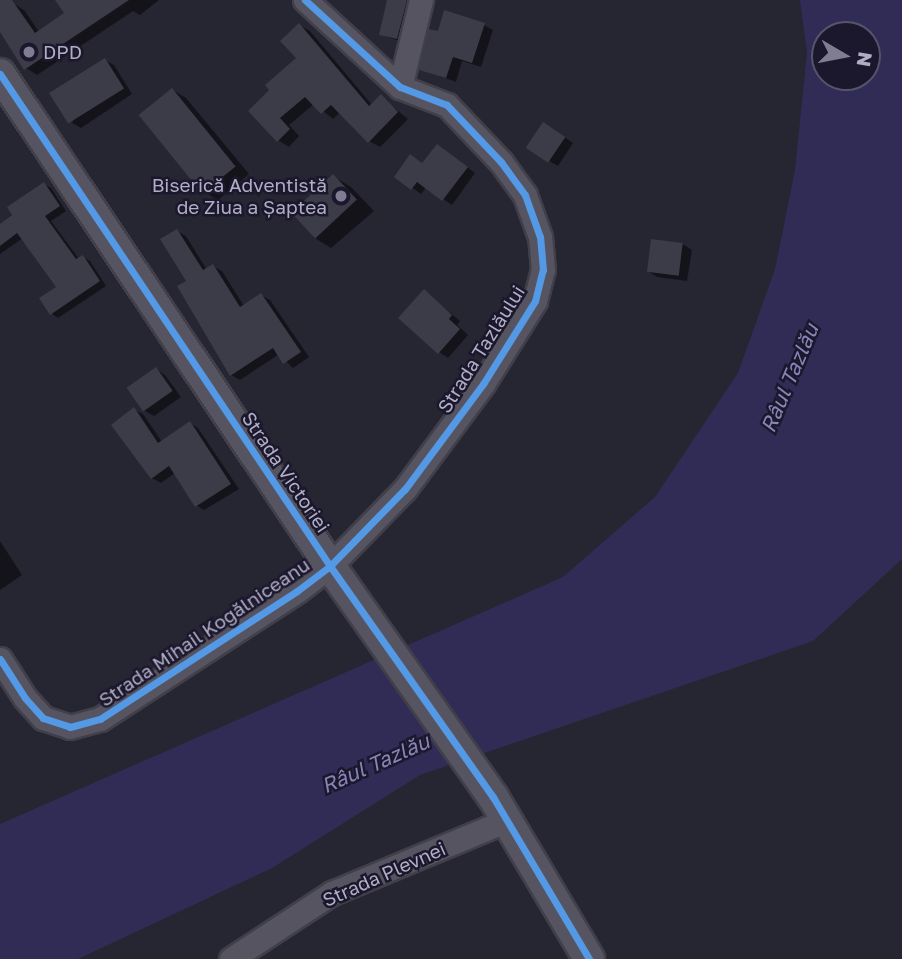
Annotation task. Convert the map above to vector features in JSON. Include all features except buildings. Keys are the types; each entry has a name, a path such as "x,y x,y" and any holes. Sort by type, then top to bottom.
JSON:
{"street":[{"name":"Strada Tazlăului","path":"305,0 400,87 447,105 501,162 526,195 540,237 543,270 535,301 483,384 405,489 330,566"},
{"path":"400,87 421,0"},
{"name":"Strada Victoriei","path":"0,74 330,566 500,808 589,959"},
{"name":"Strada Mihail Kogălniceanu","path":"0,659 25,698 43,718 69,727 100,719 297,591 330,566"},
{"name":"Strada Plevnei","path":"230,959 332,893 500,808"}],"water":[{"name":"Râul Tazlău","path":"800,0 902,0 902,559 813,641 420,775 272,868 78,959 0,959 0,824 563,577 655,497 738,373 775,269 795,170 807,53"}],"cycle path":[{"path":"0,659 25,698 43,718 70,727 100,719 297,591 330,566 405,489 483,384 535,301 543,270 540,237 525,195 501,162 447,105 400,87 305,0"},
{"path":"0,74 330,566 493,797 589,959"}],"place":[{"name":"DPD","path":"29,52"},
{"name":"Biserică Adventistă de Ziua a Șaptea","path":"341,196"}]}
